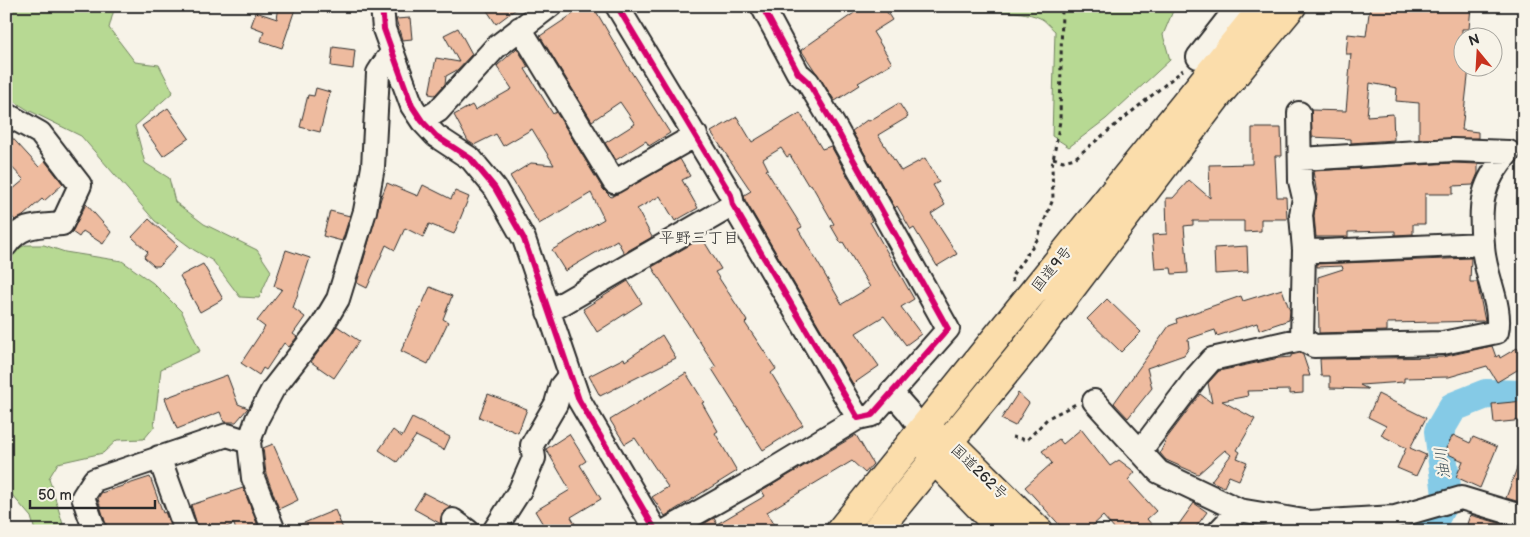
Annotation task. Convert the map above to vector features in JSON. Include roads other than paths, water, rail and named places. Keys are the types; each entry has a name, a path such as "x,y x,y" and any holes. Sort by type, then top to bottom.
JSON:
{"highway":[{"name":"国道9号","path":"840,531 1264,6"},
{"name":"国道9号","path":"876,531 1028,345 1219,94 1292,6"},
{"name":"国道262号","path":"922,430 941,451 1003,531"},
{"name":"国道262号","path":"941,451 1039,531"}],"street":[{"path":"382,6 384,29 392,57 412,106 422,121 436,136 472,159 486,174 524,239 579,400 656,531"},
{"path":"422,121 438,111 495,48 550,6"},
{"path":"617,6 696,135 731,195 733,205 858,418"},
{"path":"665,531 764,475 858,418 872,415 890,392 915,368 948,328 838,132 808,82 798,73 762,6"},
{"path":"1198,57 1238,6"},
{"path":"520,28 614,182 696,135"},
{"path":"274,531 252,478 249,442 257,419 273,390 322,326 338,299 362,220 373,167 378,73 387,59 392,57"},
{"path":"1299,113 1300,181 1304,198 1302,215 1304,250 1302,339"},
{"path":"6,114 40,133 80,185 62,224 34,226 9,234"},
{"path":"1141,450 1212,359 1302,339 1314,346 1443,343 1497,332 1499,325 1497,306 1487,276 1482,244 1482,196 1487,180 1509,152 1453,150 1300,160"},
{"path":"548,312 733,205"},
{"path":"1304,250 1324,251 1482,244"},
{"path":"494,531 520,490 534,458 532,445 556,404 561,386 570,376"},
{"path":"890,392 908,411 922,430"},
{"path":"1094,401 1141,450 1159,472 1227,524 1395,517 1461,498 1524,517"},
{"path":"95,531 83,498 94,480 227,434 249,442"},
{"path":"160,457 186,531"}],"waterway":[{"name":"油川","path":"1428,531 1447,495 1439,431 1453,407 1486,394 1524,395"}],"district":[{"name":"平野三丁目","path":"699,238"}]}
